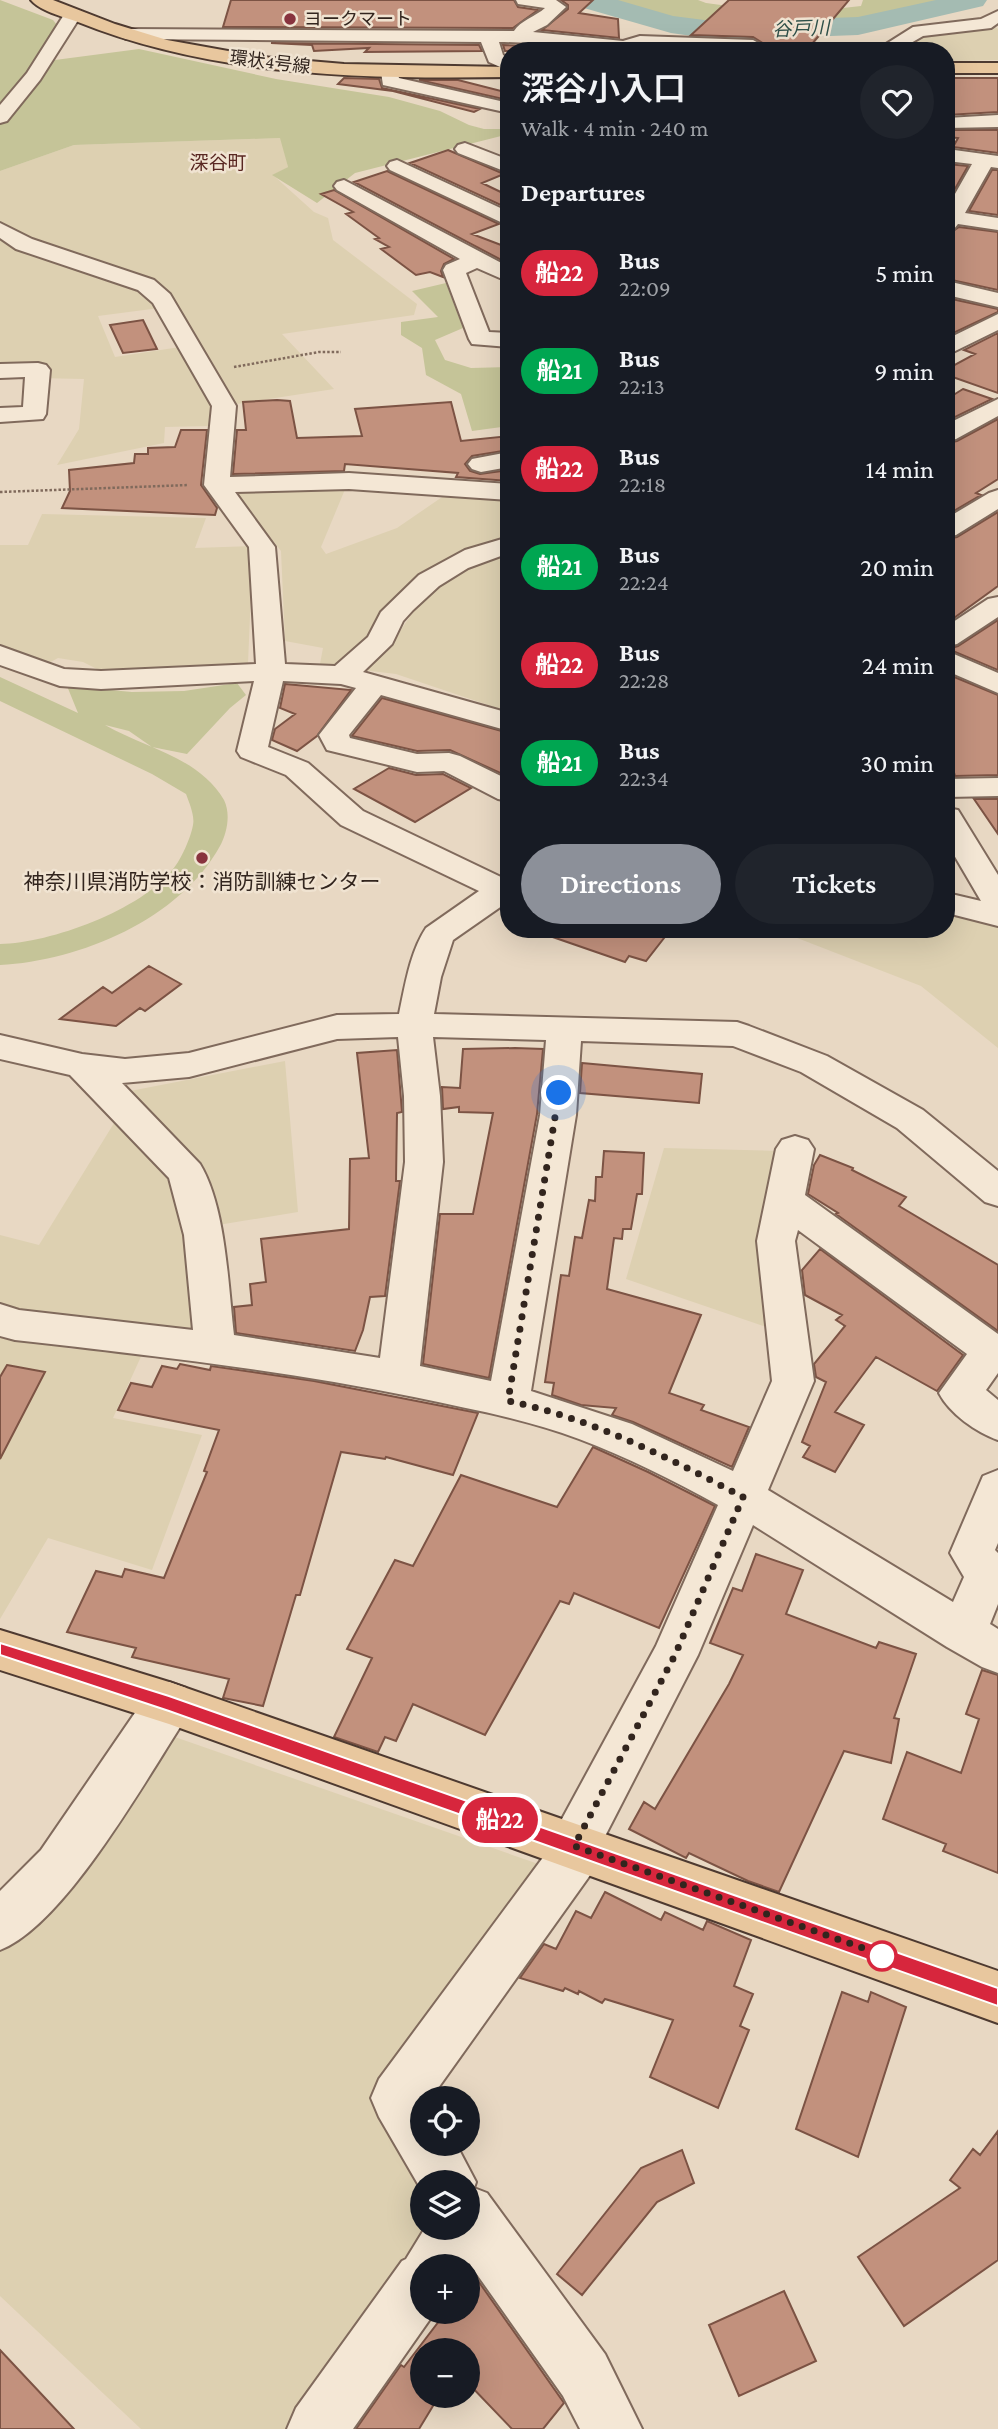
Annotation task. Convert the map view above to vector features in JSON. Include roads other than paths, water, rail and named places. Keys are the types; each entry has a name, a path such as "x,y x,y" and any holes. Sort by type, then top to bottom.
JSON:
{"main road":[{"name":"環状4号線","path":"39,0 126,34 181,49 244,59 318,68 390,72 500,72"},
{"path":"955,68 998,68"},
{"path":"0,1650 169,1703 998,1997"}],"street":[{"path":"521,36 524,29 549,15 557,7 546,2 524,0"},
{"path":"0,117 34,76 73,14"},
{"path":"549,15 572,18"},
{"path":"900,42 919,31 985,24 998,16"},
{"path":"478,17 480,36 495,58 500,61"},
{"path":"126,34 521,36 584,42"},
{"path":"639,42 668,42"},
{"path":"390,72 390,81 500,110"},
{"path":"955,123 998,121"},
{"path":"465,149 500,163"},
{"path":"955,156 991,161 979,190 955,212"},
{"path":"397,166 500,216"},
{"path":"344,186 454,247 480,244"},
{"path":"955,187 979,190"},
{"path":"955,220 998,224"},
{"path":"0,229 24,244 146,285 162,299 224,406 218,473 262,547 271,673 251,751 297,769 352,818 500,885"},
{"path":"500,232 480,244 453,270 480,338 500,339"},
{"path":"480,244 500,265"},
{"path":"955,290 998,300"},
{"path":"955,344 998,321"},
{"path":"0,371 38,370 34,414 0,415"},
{"path":"955,430 998,406"},
{"path":"218,473 288,459"},
{"path":"481,464 500,461"},
{"path":"218,473 500,491"},
{"path":"958,510 998,498"},
{"path":"958,510 998,527"},
{"path":"342,675 384,636 389,620 418,590 451,565 476,553 500,547"},
{"path":"955,633 998,605"},
{"path":"0,655 60,677 101,680 271,673 342,675 500,719"},
{"path":"955,664 998,684"},
{"path":"374,684 334,735 338,744 417,763 449,762 500,788"},
{"path":"955,788 998,787"},
{"path":"955,830 998,902"},
{"path":"398,1377 425,1162 422,1096 414,1026 438,935 500,892"},
{"path":"955,905 998,916"},
{"path":"0,1047 82,1066 125,1070 189,1065 337,1027 414,1026 737,1034 814,1065 910,1119 998,1192"},
{"path":"508,1401 558,1115 564,1029"},
{"path":"82,1066 187,1173 204,1236 215,1346"},
{"path":"410,2118 398,2098 577,1847 675,1655 793,1381 776,1241 795,1149"},
{"path":"785,1200 992,1350 960,1393 998,1423"},
{"path":"0,1319 15,1325 215,1346 332,1363 508,1401 616,1436 684,1466 743,1497 981,1643 988,1574 972,1553 998,1488"},
{"path":"0,1926 59,1867 169,1703"},
{"path":"480,2232 584,2375 612,2429"},
{"path":"317,2429 410,2298"}],"waterway":[{"name":"谷戸川","path":"587,0 671,24 720,31 858,26 973,0"}],"place":[{"name":"ヨークマート","path":"290,19"},
{"name":"神奈川県消防学校：消防訓練センター","path":"202,858"}],"district":[{"name":"深谷町","path":"218,162"}]}
